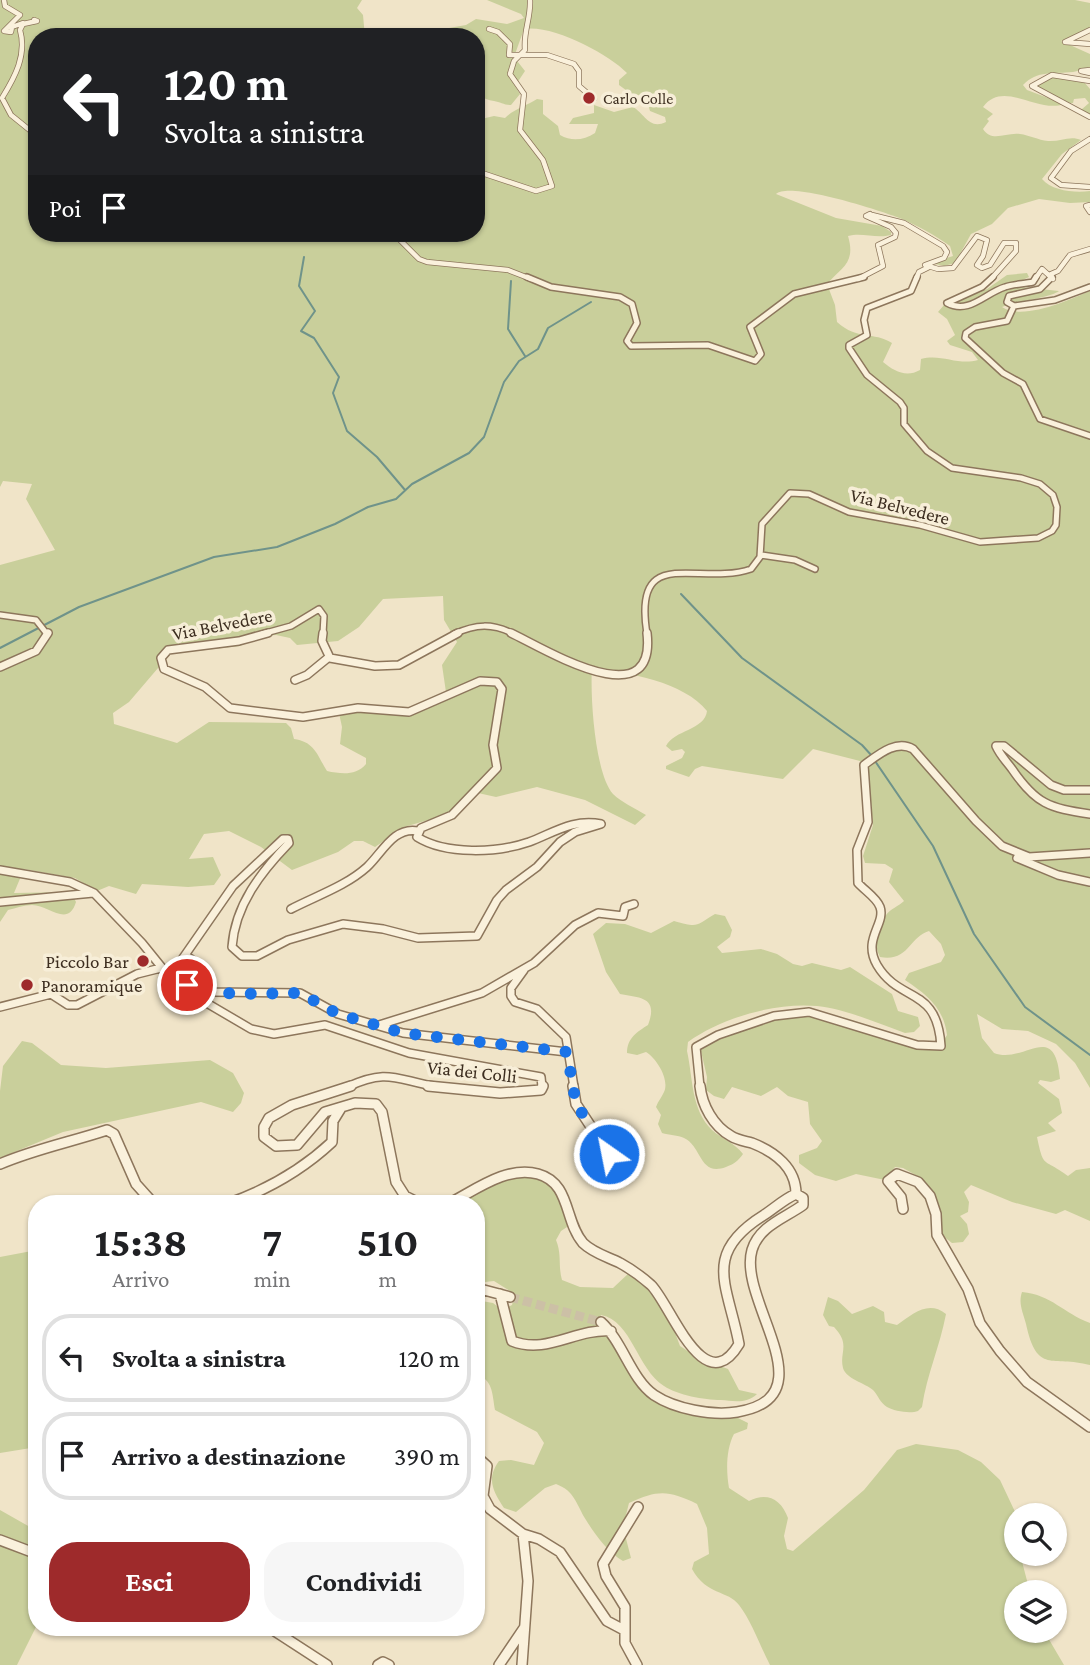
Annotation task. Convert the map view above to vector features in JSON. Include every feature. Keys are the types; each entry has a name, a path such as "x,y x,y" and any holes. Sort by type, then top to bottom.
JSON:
{"street":[{"path":"0,26 20,15 5,6 4,0"},
{"path":"485,173 502,177 530,191 545,191 552,187 544,160 520,130 524,94 510,74 512,64 526,47 523,35 531,18 530,0"},
{"path":"10,22 4,31 11,32 12,27 17,24 37,21 21,27 19,69 2,98 4,107 28,129"},
{"path":"489,29 510,44 508,54 573,61 578,68 579,86 594,99"},
{"path":"1090,30 1065,42 1090,44"},
{"path":"1090,75 1046,75 1040,78 1033,88 1090,117"},
{"path":"1090,139 1071,150 1051,178 1061,185 1090,187"},
{"path":"1090,205 1086,206 1090,212"},
{"path":"402,242 427,262 508,270 551,287 604,293 628,300 634,307 637,323 626,341 631,346 664,349 708,345 746,360 757,360 761,355 750,327 786,299 801,292 860,278 883,266 878,245 895,237 896,233 891,227 867,215 904,223 943,247 947,255 926,263 929,267 949,270 958,267 977,236 986,240 984,256 977,265 982,268 989,265 1004,243 1010,241 1018,245 1004,267 991,280 975,291 948,300 949,306 956,308 970,305 1005,287 1033,282 1042,269 1051,274 1053,279 1040,289 1009,296 1007,302 1013,306 1049,301 1090,287"},
{"path":"1051,274 1058,271 1070,255 1090,249"},
{"name":"Via Belvedere","path":"761,555 762,524 785,496 795,492 809,494 849,512 920,525 980,542 1038,538 1056,525 1057,507 1053,495 1040,484 1021,478 952,468 927,451 904,424 904,408 900,402 867,375 849,348 849,345 867,335 864,324 867,308 911,291 919,272 929,267"},
{"path":"1013,306 1007,321 971,328 965,338 1003,373 1023,384 1040,419 1090,436"},
{"path":"295,680 307,675 329,657 397,666 455,632 476,625 492,625 594,672 608,676 633,673 645,660 648,650 644,603 651,584 664,576 680,573 740,573 753,568 761,555 795,560 815,569"},
{"name":"Via Belvedere","path":"329,657 322,641 324,616 319,609 310,617 281,629 239,641 174,648 161,658 164,669 205,687 230,708 272,715 303,716 358,708 409,712 480,681 497,682 502,689 493,745 497,768 474,790 458,812 418,831"},
{"path":"0,615 41,622 48,632 44,643 37,650 0,667"},
{"path":"796,1194 797,1183 793,1173 775,1155 758,1145 730,1136 709,1113 698,1086 700,1064 696,1047 718,1035 774,1016 809,1012 917,1045 941,1046 942,1030 937,1015 924,1002 885,975 876,965 872,951 870,935 881,915 880,906 858,883 857,850 868,822 864,765 878,754 903,745 915,749 999,846 1012,856 1090,883"},
{"path":"1090,790 1057,788 1004,746 996,746 1029,796 1037,802 1053,808 1090,814"},
{"path":"169,978 186,956 212,912 233,886 284,839 288,839 289,843 257,877 233,931 232,947 242,956 257,956 288,940 343,924 364,925 418,939 477,936 497,900 506,890 537,867 560,842 575,832 601,824 594,822 571,825 527,842 479,848 422,842 417,837 418,831 410,829 399,833 363,871 291,909"},
{"path":"999,846 1024,856 1047,859 1090,853"},
{"name":"Via dei Colli","path":"0,870 61,880 94,893 142,943 169,978 185,992 230,1019 262,1033 283,1034 308,1026 325,1025 410,1053 541,1077 541,1090 524,1094 422,1085 395,1075 369,1077 343,1090 299,1101 269,1120 263,1136 268,1142 277,1146 296,1146 303,1142 320,1116 341,1108 371,1102 379,1106 396,1182 404,1195"},
{"path":"0,902 94,893"},
{"path":"379,1025 482,993 527,967 575,925 602,911 623,916 625,907 634,904"},
{"path":"186,956 191,959 181,979 195,988 238,994 300,993 338,1014 430,1037 567,1052"},
{"path":"527,967 511,988 511,996 515,1002 537,1009 568,1040 567,1052 576,1104 609,1154"},
{"path":"0,1007 51,994 68,1006 77,1005 137,974 161,968"},
{"path":"251,1195 270,1188 307,1166 332,1142 333,1121 341,1108"},
{"path":"0,1164 35,1149 65,1144 107,1130 114,1134 136,1184 146,1195"},
{"path":"468,1195 512,1175 528,1172 546,1177 561,1190 581,1240 589,1248 628,1266 656,1291 673,1314 688,1346 716,1361 732,1355 739,1344 722,1265 728,1245 736,1232 774,1209 790,1195 796,1194 803,1198 803,1205 764,1228 754,1245 750,1260 753,1282 778,1355 775,1391 768,1401 755,1408 725,1413 708,1412 654,1395 645,1386 614,1332 601,1322"},
{"path":"903,1209 901,1197 888,1181 897,1174 917,1183 932,1198 939,1225 936,1230 939,1240 968,1289 980,1323 1000,1351 1027,1382 1090,1427"},
{"path":"485,1290 510,1297"},
{"path":"500,1294 512,1341 522,1347 536,1348 600,1328 614,1332"},
{"path":"485,1498 495,1514 523,1534 539,1539 560,1552 607,1621 624,1630"},
{"path":"637,1665 629,1654 624,1630 625,1607 606,1576 603,1564 638,1507"},
{"path":"522,1665 528,1581 523,1534"},
{"path":"0,1540 28,1551"},
{"path":"499,1665 524,1628"},
{"path":"282,1636 327,1665"},
{"path":"378,1665 383,1662 389,1665"}],"green space":[{"path":"0,0 362,0 357,8 363,15 364,28 28,28 28,242 485,242 485,118 505,118 537,99 543,100 543,114 558,126 560,135 569,139 582,139 595,133 598,124 569,124 573,118 594,113 594,105 614,112 633,107 651,123 666,122 665,117 650,111 646,97 630,93 619,85 619,80 627,73 619,65 579,42 536,29 524,29 514,57 525,71 515,86 520,94 511,105 485,99 485,28 449,28 466,25 476,19 507,24 524,18 521,14 487,0 1075,0 1090,3 1090,29 1061,41 1090,54 1090,67 1073,72 1040,75 1023,85 1027,90 1064,104 1043,105 1011,96 1000,96 991,99 983,107 993,114 987,119 989,121 983,129 995,136 1020,134 1048,141 1073,138 1081,140 1062,154 1042,179 1064,190 1090,191 1090,202 1070,203 1039,199 1008,208 992,224 971,234 955,263 944,266 931,263 953,256 950,246 902,219 817,194 785,191 776,194 836,218 882,226 891,232 891,235 885,236 848,236 849,259 827,284 835,305 837,322 852,332 892,343 883,362 900,372 920,370 921,359 943,358 963,362 978,360 972,352 950,345 947,341 955,335 947,319 938,312 944,305 987,289 1007,275 1027,273 1029,277 1010,286 1059,291 1002,307 1011,311 1046,308 1090,291 1090,1088 1075,1063 1056,1044 1028,1031 1002,1029 977,1014 982,1038 994,1053 1016,1054 1045,1047 1052,1051 1060,1079 1051,1082 1040,1080 1038,1083 1059,1099 1062,1113 1048,1123 1056,1131 1037,1137 1039,1147 1046,1162 1068,1176 1076,1170 1090,1168 1090,1221 1065,1210 1056,1214 1012,1202 971,1185 964,1192 969,1202 968,1212 960,1216 967,1224 969,1234 963,1242 952,1243 943,1236 934,1193 921,1178 903,1168 895,1167 885,1180 856,1174 836,1181 815,1175 799,1163 799,1155 817,1148 822,1141 810,1124 808,1102 788,1096 777,1087 761,1096 732,1087 724,1099 706,1090 707,1077 700,1047 774,1019 820,1016 907,1043 939,1043 947,1035 938,1009 927,996 905,980 909,973 941,962 945,955 941,944 929,931 917,938 903,953 890,958 880,957 876,941 880,925 888,913 904,901 889,882 893,869 885,864 865,863 863,856 873,825 868,769 860,761 813,749 783,779 702,766 695,769 689,777 666,769 666,766 682,758 685,752 682,749 672,751 666,746 676,736 701,722 707,711 684,693 654,680 592,669 593,715 602,770 613,794 646,815 635,825 585,800 537,787 496,797 469,791 449,814 404,827 375,847 363,841 354,841 338,852 292,870 261,847 229,831 204,834 189,859 213,857 221,875 214,885 188,887 142,884 136,894 109,886 97,891 75,878 24,869 14,893 71,892 76,902 73,910 63,914 29,905 8,910 0,922 0,565 55,550 26,499 32,484 3,481 0,487","holes":["443,596 444,620 457,642 442,665 447,699 408,715 363,711 339,713 342,727 340,744 366,758 366,764 353,772 327,771 311,746 294,739 291,728 286,723 209,722 177,743 114,724 113,713 129,702 170,654 240,646 263,636 290,638 297,645 338,641 359,627 383,599"]},
{"path":"1050,76 1084,82 1090,89 1090,114 1081,110 1089,103 1085,98 1074,99 1073,103 1070,103 1034,86"},
{"path":"715,914 725,916 732,930 730,937 717,947 722,953 761,949 802,966 812,963 841,970 850,967 892,994 898,1011 918,1017 920,1026 914,1032 905,1033 839,1010 801,1005 767,1009 733,1019 688,1042 692,1083 700,1113 712,1130 743,1154 734,1163 717,1169 706,1164 684,1138 662,1133 658,1124 661,1115 656,1107 665,1087 664,1075 646,1052 637,1055 627,1053 631,1039 648,1025 651,1008 645,1000 620,994 606,972 593,934 606,923 625,924 651,933 674,921 696,925"},
{"path":"22,1041 32,1043 61,1065 106,1068 210,1060 233,1073 244,1093 241,1103 233,1112 201,1102 63,1132 0,1158 0,1091 3,1066"},
{"path":"519,1176 547,1184 558,1197 570,1225 561,1231 556,1240 562,1280 580,1287 613,1288 630,1272 665,1306 680,1346 700,1359 728,1369 739,1390 757,1394 744,1401 699,1398 664,1386 647,1369 620,1326 601,1315 596,1327 615,1344 642,1392 665,1405 709,1417 736,1417 748,1423 747,1429 734,1434 729,1446 729,1488 749,1501 767,1497 781,1506 788,1518 784,1536 787,1549 793,1551 864,1490 897,1450 916,1444 958,1450 981,1462 1000,1480 1011,1503 1004,1503 1004,1566 1023,1566 1027,1580 1004,1580 1004,1643 1051,1643 1064,1665 770,1665 739,1605 704,1584 692,1569 694,1562 709,1554 707,1528 697,1504 663,1493 629,1503 623,1527 631,1558 623,1561 598,1538 571,1494 556,1484 545,1488 516,1512 504,1508 492,1485 495,1467 499,1461 511,1460 534,1465 544,1443 537,1432 495,1410 492,1392 485,1379 485,1302 493,1303 502,1310 512,1305 515,1294 494,1281 485,1282 485,1195 472,1195 503,1180"},
{"path":"28,1252 28,1448 0,1453 0,1257"},
{"path":"1022,1292 1050,1300 1090,1323 1090,1365 1048,1360 1035,1351 1021,1304"},
{"path":"828,1297 838,1301 852,1314 873,1306 884,1312 885,1322 897,1325 927,1308 946,1314 922,1407 918,1411 902,1412 887,1407 873,1390 845,1372 842,1339 834,1327 829,1326 823,1315"},
{"path":"0,1510 28,1526 28,1636 32,1636 17,1665 0,1665"}],"waterway":[{"path":"304,257 299,286 315,311 301,331 314,338 339,377 333,393 347,431 377,457 405,490"},
{"path":"511,281 508,329 525,356"},
{"path":"0,648 79,607 214,557 277,547 335,524 368,507 396,499 412,484 469,453 484,437 504,382 519,361 538,349 548,328 591,302"},
{"path":"681,594 742,658 862,745 872,756"},
{"path":"875,761 933,846 974,934 1025,1007 1090,1055"}],"tunnel":[{"path":"510,1297 601,1322"}],"place":[{"name":"Carlo Colle","path":"589,98"},
{"name":"Piccolo Bar","path":"143,961"},
{"name":"Panoramique","path":"27,985"}],"route":[{"path":"187,985 212,992 238,994 300,993 338,1014 403,1033 567,1052 576,1104 609,1154"}]}
